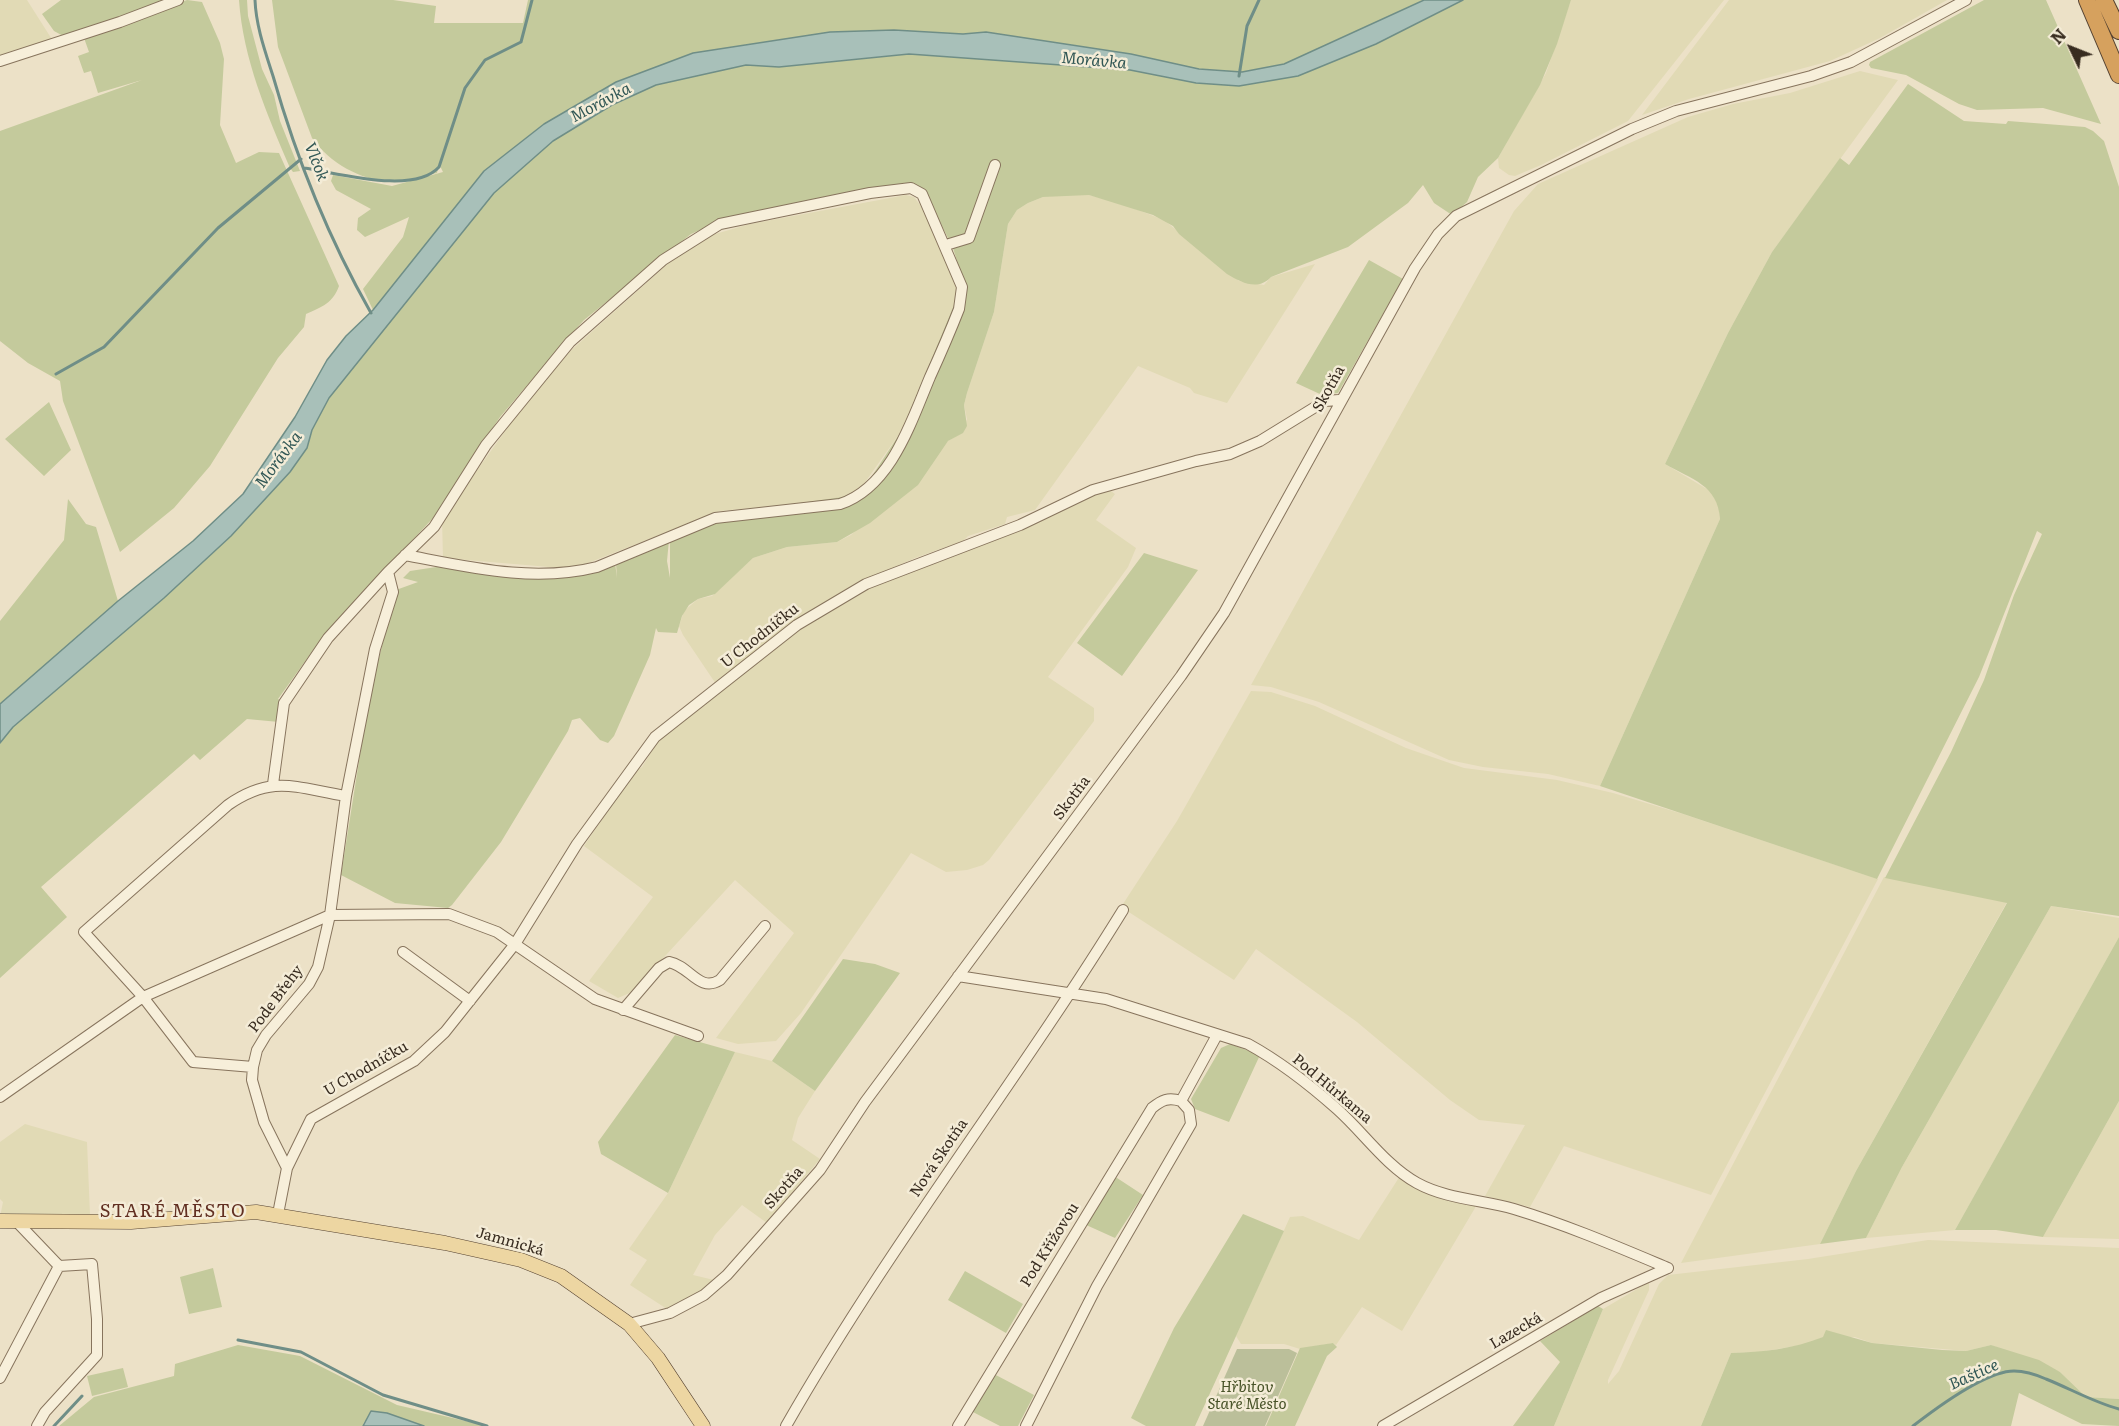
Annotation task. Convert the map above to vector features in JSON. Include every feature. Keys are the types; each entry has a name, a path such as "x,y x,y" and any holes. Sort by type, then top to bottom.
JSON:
{"highway":[{"path":"2087,0 2119,75"},
{"path":"2104,0 2119,31"}],"main road":[{"name":"Jamnická","path":"0,1221 131,1222 235,1212 278,1214 445,1243 521,1260 561,1276 630,1324 658,1358 703,1426"}],"street":[{"path":"0,61 120,22 178,0"},
{"name":"Skotňa","path":"630,1324 670,1313 704,1295 727,1275 820,1170 865,1102 1224,613 1339,400 1437,234 1456,216 1632,129 1676,111 1811,76 1851,62 1966,0"},
{"path":"946,245 969,238 995,165"},
{"path":"273,784 284,703 328,638 388,572 405,555 434,526 486,445 570,342 663,260 713,227 870,193 911,188 922,194 946,245 962,287 955,319 900,447 864,491 853,500 840,504 716,518 677,532 597,567 580,571 504,573 405,555"},
{"name":"U Chodníčku","path":"287,1168 311,1119 414,1061 445,1032 515,944 577,844 655,737 797,625 866,584 1020,525 1093,489 1230,454 1260,441 1325,401 1339,400"},
{"name":"Pode Břehy","path":"253,1067 257,1050 266,1035 309,984 318,967 330,915 346,796 375,649 393,592 388,572"},
{"path":"278,1214 287,1168 264,1122 252,1080 253,1067 194,1062 143,997 84,932 228,805 247,792 273,784 346,796"},
{"name":"Nová Skotňa","path":"786,1426 835,1340 1072,992 1123,910"},
{"path":"0,1097 143,997 330,915 449,914 497,932 595,999 698,1036"},
{"path":"623,1010 659,968 669,962 678,964 703,984 711,985 720,980 765,926"},
{"path":"404,952 470,1001"},
{"name":"Pod Hůrkama","path":"958,976 1106,999 1248,1044 1266,1054 1336,1108 1400,1172 1416,1182 1435,1191 1483,1201 1558,1224 1668,1268"},
{"path":"1026,1426 1097,1286 1191,1124 1189,1110 1181,1101 1217,1035"},
{"name":"Pod Křížovou","path":"958,1426 1152,1108 1161,1100 1171,1098 1181,1101"},
{"path":"17,1222 59,1266 92,1264 97,1319 97,1355 45,1412 38,1426"},
{"path":"0,1378 59,1266"},
{"name":"Lazecká","path":"1383,1426 1601,1298 1668,1268"}],"shaded area":[{"path":"0,0 27,0 53,41 0,59"},
{"path":"1571,0 1724,0 1628,121 1541,165 1515,176 1509,175 1499,168 1498,158 1546,73"},
{"path":"1729,0 1947,0 1880,38 1830,61 1689,99 1642,115"},
{"path":"1860,71 1898,80 1772,252 1728,333 1665,464 1712,492 1719,504 1720,519 1600,786 1548,774 1483,767 1449,760 1319,702 1271,687 1251,685 1514,211 1538,184 1688,117 1733,104 1790,93"},
{"path":"906,195 914,197 921,206 958,289 956,300 902,430 861,488 842,497 808,503 720,511 573,569 443,558 442,519 511,423 567,354 681,252 708,236 750,224"},
{"path":"1089,195 1120,203 1164,220 1239,281 1264,285 1271,277 1315,264 1227,403 1194,393 1190,388 1138,366 1035,510 1007,517 1005,524 968,536 963,541 915,558 864,581 716,684 679,626 684,611 698,599 712,596 753,558 787,547 837,542 851,535 948,441 963,432 967,419 964,405 967,393 994,312 1008,224 1017,210 1028,203 1043,197"},
{"path":"1108,489 1115,494 1096,520 1136,548 1128,567 1048,677 1094,708 1094,721 989,860 983,865 967,870 946,872 911,853 801,1013 776,1041 738,1044 716,1038 794,933 735,880 632,992 618,998 589,981 653,897 584,846 635,771 642,767 665,730 789,636 863,588"},
{"path":"1251,691 1271,692 1315,706 1406,748 1464,768 1557,780 1613,793 1878,879 1711,1195 1564,1146 1530,1207 1485,1196 1525,1125 1479,1120 1450,1100 1357,1022 1256,949 1234,980 1121,907 1177,821"},
{"path":"1884,877 2007,902 1856,1171 1820,1244 1681,1263"},
{"path":"2051,906 2119,918 2119,937 1955,1230 1866,1238 1902,1167"},
{"path":"735,1052 772,1061 815,1091 798,1118 792,1140 820,1159 767,1223 742,1205 715,1235 693,1275 714,1280 692,1297 667,1309 630,1285 647,1260 629,1249 668,1193"},
{"path":"2119,1101 2119,1239 2043,1237"},
{"path":"25,1124 87,1142 90,1215 0,1217 3,1202 0,1199 0,1142"},
{"path":"1400,1176 1434,1196 1475,1205 1402,1331 1362,1307 1336,1345 1333,1343 1300,1349 1284,1344 1241,1344 1236,1336 1290,1217 1303,1216 1359,1240"},
{"path":"1928,1240 2119,1248 2119,1399 2086,1397 2060,1372 1991,1345 1966,1351 1872,1343 1855,1337 1823,1337 1807,1344 1760,1352 1731,1353 1701,1426 1554,1426 1603,1309 1649,1282 1649,1290 1608,1384 1619,1371 1659,1284 1668,1275 1808,1259"}],"green space":[{"path":"61,0 169,0 65,37 54,31 42,14"},
{"path":"187,0 202,2 220,43 224,59 220,125 236,163 259,152 279,153 339,286 337,292 322,307 306,314 304,327 278,358 210,466 174,508 120,552 63,401 60,381 28,363 0,341 0,131 142,80 98,93 91,71 84,73 78,56 89,52 84,38"},
{"path":"239,0 247,0 248,16 262,69 274,95 280,121 300,171 293,172 290,168 257,86 245,44"},
{"path":"272,0 393,0 436,6 434,23 523,23 528,0 1424,0 1284,64 1242,72 1199,69 1131,54 986,32 963,34 893,30 830,32 693,53 616,82 544,124 484,171 373,310 363,289 403,237 409,217 365,237 357,230 358,218 371,209 336,190 331,181 333,175 392,186 443,172 439,164 437,173 402,181 379,181 347,169 319,147 312,138 278,47"},
{"path":"1463,0 1571,0 1557,44 1540,85 1498,158 1478,177 1467,202 1452,215 1434,203 1423,185 1408,203 1348,247 1255,285 1244,283 1227,274 1179,234 1173,226 1153,215 1089,195 1043,197 1017,210 1008,224 994,312 964,405 967,426 963,433 948,441 918,485 870,523 837,542 787,547 753,558 715,594 698,599 689,605 682,616 677,633 658,632 656,628 650,655 614,736 608,743 600,740 580,718 572,720 568,731 501,842 452,905 448,908 395,903 341,875 369,698 396,590 418,582 403,578 410,571 443,566 501,576 615,563 617,578 616,563 669,540 667,561 670,578 670,539 731,513 842,497 861,488 872,476 902,430 956,300 957,261 953,248 926,194 916,184 709,226 691,234 584,320 500,417 433,518 324,635 278,699 282,701 279,722 247,719 200,760 194,754 41,887 67,917 0,978 0,743 13,727 164,598 231,536 290,472 307,448 312,430 329,398 494,193 553,141 612,105 656,85 746,65 779,67 909,54 1130,70 1196,83 1239,86 1376,44"},
{"path":"1984,0 2046,0 2101,124 2043,108 1977,110 1959,104 1906,75 1871,68 1869,65 1870,62"},
{"path":"1908,84 1964,121 2006,124 2008,121 2085,127 2104,141 2119,187 2119,916 2051,906 1902,1167 1866,1238 1820,1244 1856,1171 2007,903 1885,878 1951,752 1984,680 2014,595 2042,534 2037,531 1979,677 1877,879 1600,786 1720,519 1714,498 1702,484 1665,464 1728,333 1772,252 1840,158 1849,165"},
{"path":"1369,260 1403,279 1338,393 1322,395 1296,383"},
{"path":"49,402 71,450 44,476 5,439"},
{"path":"68,499 86,524 96,527 118,601 0,704 0,621 64,540"},
{"path":"1144,553 1198,570 1122,676 1077,643"},
{"path":"2119,937 2119,1101 2043,1237 1996,1230 1955,1230"},
{"path":"843,959 875,964 900,973 815,1091 772,1061"},
{"path":"675,1035 735,1052 668,1193 601,1154 598,1142"},
{"path":"1230,1044 1260,1055 1229,1122 1195,1109 1191,1099 1221,1048"},
{"path":"1114,1176 1143,1195 1115,1238 1084,1224"},
{"path":"1243,1214 1284,1231 1195,1426 1146,1426 1131,1418 1174,1328"},
{"path":"213,1268 222,1307 189,1314 180,1277"},
{"path":"965,1271 1023,1304 1006,1333 948,1300"},
{"path":"1598,1306 1603,1309 1554,1426 1513,1426 1560,1362 1540,1341"},
{"path":"1826,1330 1872,1343 1942,1350 1966,1351 1991,1345 2039,1360 2060,1372 2086,1397 2119,1399 2119,1426 2082,1424 2019,1393 2011,1426 1701,1426 1731,1353 1789,1347 1823,1337"},
{"path":"1333,1343 1337,1347 1327,1356 1295,1426 1266,1426 1300,1348"},
{"path":"238,1345 300,1356 397,1405 487,1426 424,1426 387,1413 364,1422 363,1426 59,1426 94,1397 174,1376 175,1364"},
{"name":"Hřbitov Staré Město","path":"1237,1349 1289,1349 1297,1353 1265,1426 1203,1426"},
{"path":"123,1368 128,1387 92,1396 87,1376"},
{"path":"992,1373 1034,1395 1018,1426 1000,1426 971,1411"}],"water":[{"name":"Morávka","path":"1424,0 1463,0 1376,44 1298,76 1239,86 1196,83 1130,70 909,54 779,67 746,65 656,85 612,105 553,141 494,193 329,398 312,430 307,448 290,472 231,536 164,598 13,727 0,743 0,704 118,601 193,541 243,494 295,417 327,360 346,336 373,310 484,171 544,124 616,82 693,53 830,32 894,30 963,34 986,32 1131,54 1199,69 1242,72 1284,64"},
{"path":"371,1411 387,1413 424,1426 363,1426"}],"waterway":[{"name":"Vlčok","path":"255,0 264,48 303,167 341,256 371,313"},
{"path":"304,168 375,180 395,181 412,180 427,175 439,167 465,88 485,60 521,42 532,0"},
{"path":"1239,76 1247,26 1259,0"},
{"path":"56,374 104,347 218,228 301,159"},
{"path":"238,1340 301,1352 383,1395 487,1426"},
{"name":"Baštice","path":"1913,1426 1947,1401 1976,1384 1990,1377 2014,1371 2039,1376 2119,1409"},
{"path":"54,1426 82,1396"}],"district":[{"name":"STARÉ MĚSTO","path":"173,1212"}]}
